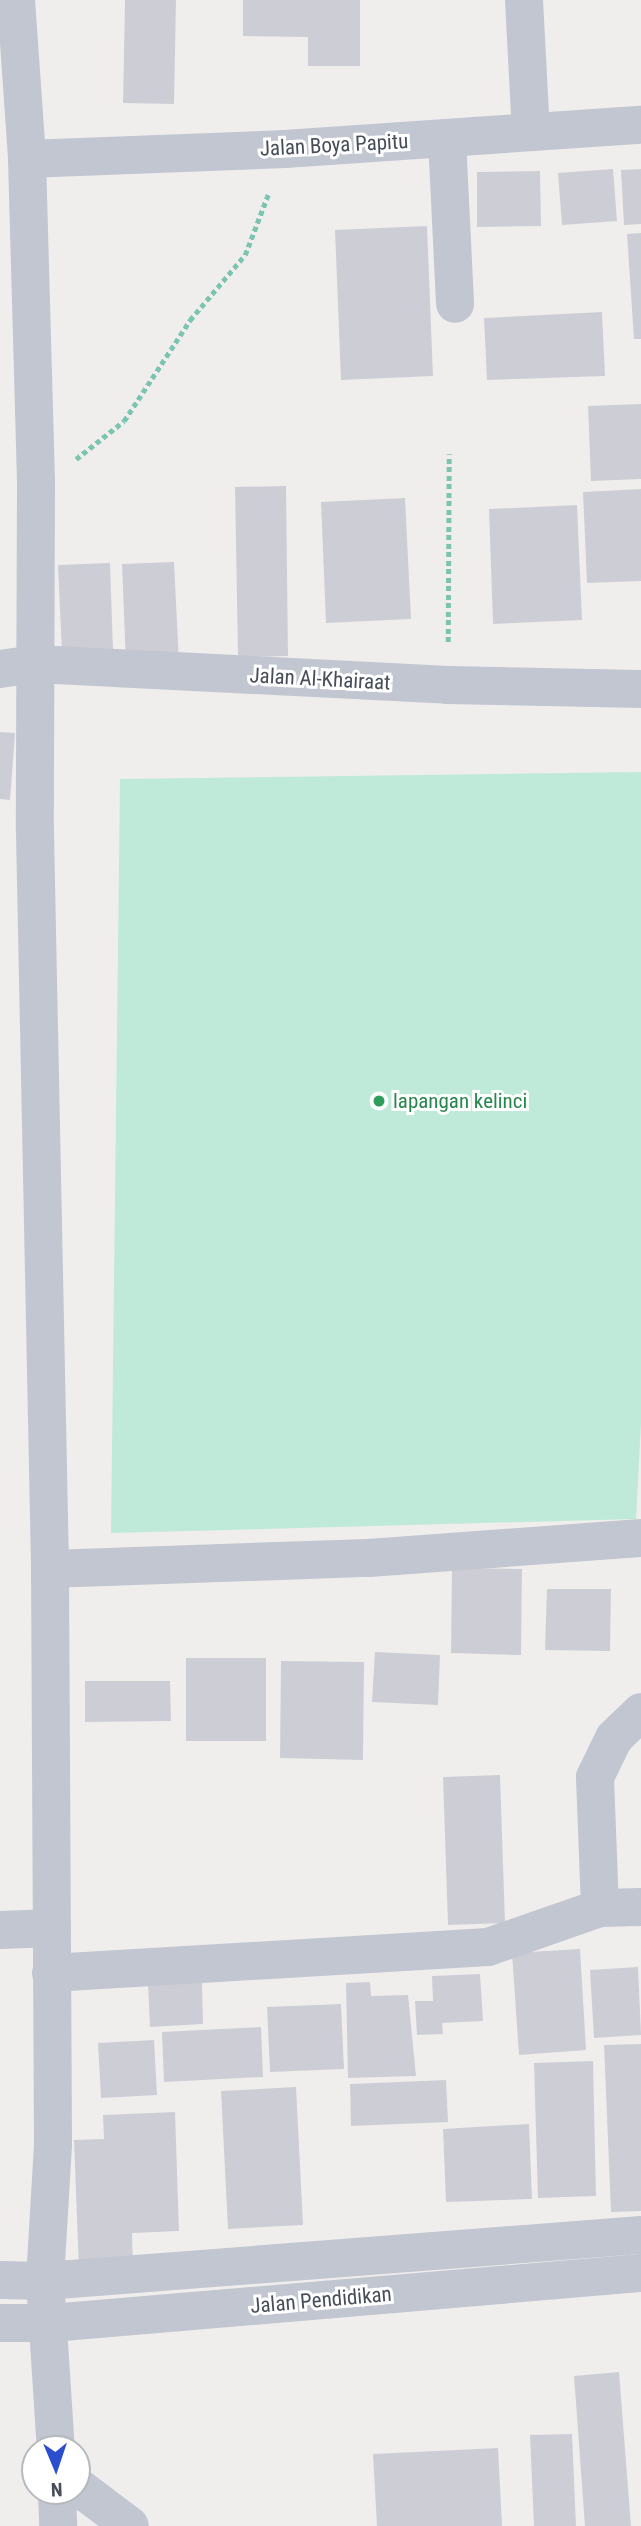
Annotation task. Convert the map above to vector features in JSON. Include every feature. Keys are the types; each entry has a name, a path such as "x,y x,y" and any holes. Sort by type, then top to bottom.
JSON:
{"street":[{"path":"16,0 27,159 36,483 18,666 35,846 50,1569 53,2145 46,2281 51,2323 55,2435"},
{"path":"524,0 531,132"},
{"name":"Jalan Boya Papitu","path":"27,159 285,149 641,125"},
{"path":"447,139 455,304"},
{"name":"Jalan Al-Khairaat","path":"18,666 448,685 641,689"},
{"path":"50,1569 369,1558 641,1538"},
{"path":"600,1908 595,1777 614,1738 641,1712"},
{"path":"51,1973 488,1947 600,1908 641,1907"},
{"path":"0,1930 52,1928"},
{"name":"Jalan Pendidikan","path":"0,2280 46,2281 641,2235"},
{"name":"Jalan Pendidikan","path":"0,2323 51,2323 641,2273"},
{"path":"91,2497 130,2526"},
{"path":"57,2505 58,2526"}],"path":[{"path":"36,483 93,448 124,421 190,320 245,255 285,149"},
{"path":"448,685 449,454"}],"green space":[{"name":"lapangan kelinci","path":"641,772 641,1423 636,1519 111,1533 120,779"}],"building":[{"path":"125,0 176,0 174,104 123,103"},
{"path":"243,0 360,0 360,66 308,66 308,37 243,36"},
{"path":"613,169 617,221 562,225 558,173"},
{"path":"641,169 641,224 624,225 621,170"},
{"path":"540,171 541,226 477,227 477,172"},
{"path":"427,226 433,376 341,380 335,230"},
{"path":"641,233 641,339 634,339 627,234"},
{"path":"602,312 605,376 487,380 484,318"},
{"path":"641,404 641,479 591,481 588,406"},
{"path":"286,486 288,656 238,657 235,487"},
{"path":"641,489 641,581 587,583 583,492"},
{"path":"405,498 411,619 326,623 321,502"},
{"path":"577,505 582,620 493,624 489,509"},
{"path":"174,562 179,663 126,665 122,564"},
{"path":"110,563 113,650 62,653 58,565"},
{"path":"0,732 15,733 10,800 0,799"},
{"path":"452,1568 522,1569 521,1655 451,1653"},
{"path":"547,1589 611,1589 610,1651 545,1650"},
{"path":"375,1652 440,1655 438,1705 372,1702"},
{"path":"186,1658 266,1658 266,1741 186,1741"},
{"path":"281,1661 364,1662 363,1760 280,1758"},
{"path":"85,1681 170,1681 171,1721 85,1722"},
{"path":"500,1775 505,1923 448,1925 443,1777"},
{"path":"580,1949 586,2050 519,2055 512,1953"},
{"path":"638,1967 641,2035 594,2038 590,1970"},
{"path":"480,1974 483,2021 442,2023 443,2034 417,2035 415,2001 433,2001 432,1976"},
{"path":"202,1982 203,2024 150,2027 148,1984"},
{"path":"370,1982 371,1996 408,1995 416,2076 348,2078 346,1983"},
{"path":"341,2004 344,2069 270,2072 267,2007"},
{"path":"261,2027 263,2077 164,2082 162,2032"},
{"path":"154,2040 157,2095 101,2098 98,2043"},
{"path":"641,2044 641,2211 611,2212 604,2045"},
{"path":"593,2061 596,2196 538,2198 534,2063"},
{"path":"446,2080 448,2122 351,2126 350,2084"},
{"path":"296,2087 303,2225 228,2229 221,2091"},
{"path":"175,2112 179,2231 132,2233 133,2269 79,2271 74,2140 104,2139 103,2115"},
{"path":"529,2124 532,2199 446,2202 443,2129"},
{"path":"619,2372 631,2526 585,2526 574,2376"},
{"path":"572,2434 576,2526 534,2526 530,2435"},
{"path":"498,2448 502,2526 377,2526 373,2454"}],"place":[{"name":"lapangan kelinci","path":"379,1101"}]}
